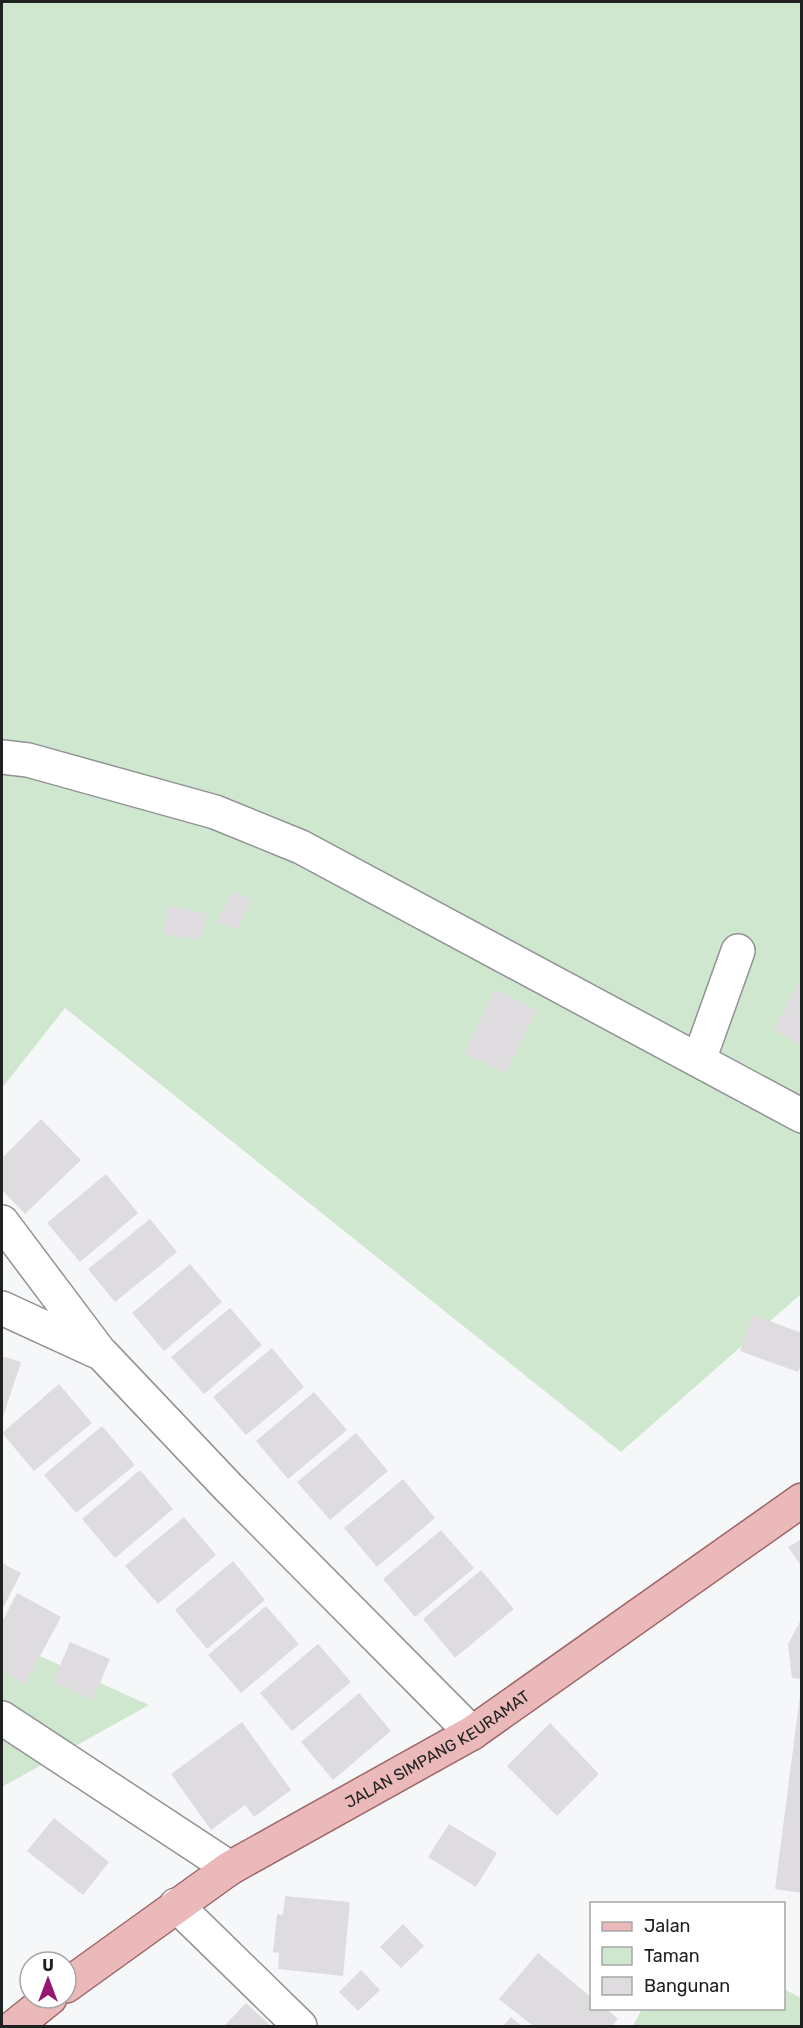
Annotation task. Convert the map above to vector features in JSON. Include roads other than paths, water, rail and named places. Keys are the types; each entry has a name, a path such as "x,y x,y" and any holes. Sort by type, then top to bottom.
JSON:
{"main road":[{"name":"JALAN SIMPANG KEURAMAT","path":"78,1977 230,1868 472,1733 801,1500"},
{"path":"15,2026 35,2010"}],"street":[{"path":"2,757 28,760 215,812 302,847 801,1116"},
{"path":"699,1060 738,951"},
{"path":"2,1222 102,1354 228,1487 472,1733"},
{"path":"2,1308 102,1354"},
{"path":"2,1718 230,1868"},
{"path":"176,1905 300,2026"}]}
